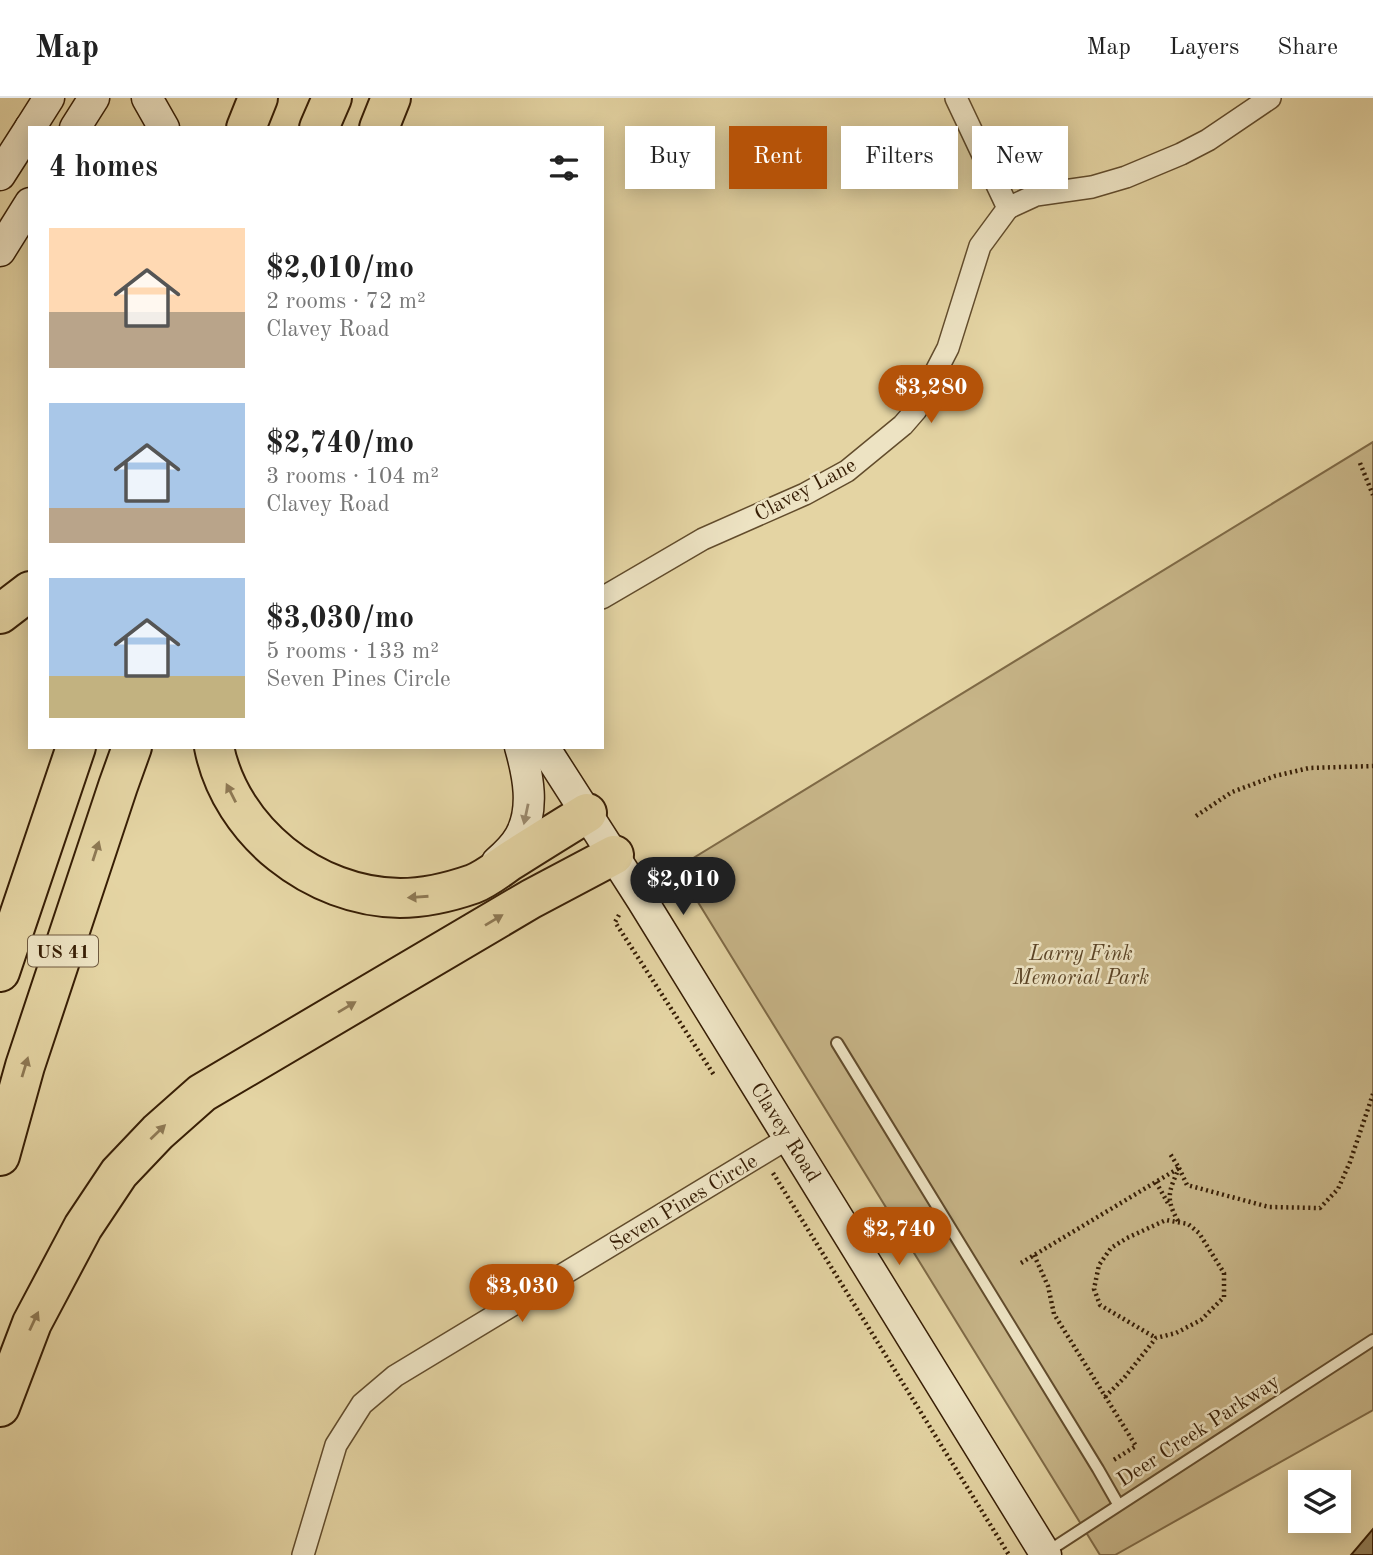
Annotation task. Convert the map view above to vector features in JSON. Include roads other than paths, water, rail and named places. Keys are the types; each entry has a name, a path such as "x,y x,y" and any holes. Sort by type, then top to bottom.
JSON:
{"highway":[{"path":"247,126 258,98"},
{"path":"320,126 332,98"},
{"path":"380,126 391,98"},
{"path":"408,126 418,98"},
{"path":"0,614 28,593"},
{"name":"US 41","path":"0,972 75,749"},
{"name":"US 41","path":"0,1156 25,1066 131,749"},
{"path":"215,749 224,779 238,808 258,834 307,872 332,884 362,893 398,898 433,896 475,883 587,813"},
{"path":"0,1407 32,1323 83,1227 119,1173 158,1132 202,1093 531,899 614,855"}],"main road":[{"path":"31,126 49,98"},
{"path":"76,126 93,98"},
{"path":"147,98 163,126"},
{"path":"0,175 28,131"},
{"path":"0,251 28,207"},
{"path":"475,883 501,859 520,836 529,792 521,749"},
{"name":"Clavey Road","path":"545,749 790,1137 1045,1554"}],"street":[{"path":"956,98 1008,208 1036,195 1091,187 1126,177 1181,155 1270,98"},
{"name":"Clavey Lane","path":"604,597 703,539 805,494 846,471 903,425 916,410 948,348 981,246 1008,208"},
{"name":"Seven Pines Circle","path":"303,1555 336,1446 362,1404 395,1376 790,1137"}],"lane":[{"path":"837,1043 1118,1504"},
{"name":"Deer Creek Parkway","path":"1045,1554 1373,1339"}],"park label":[{"name":"Larry Fink Memorial Park","path":"1081,965"}]}
